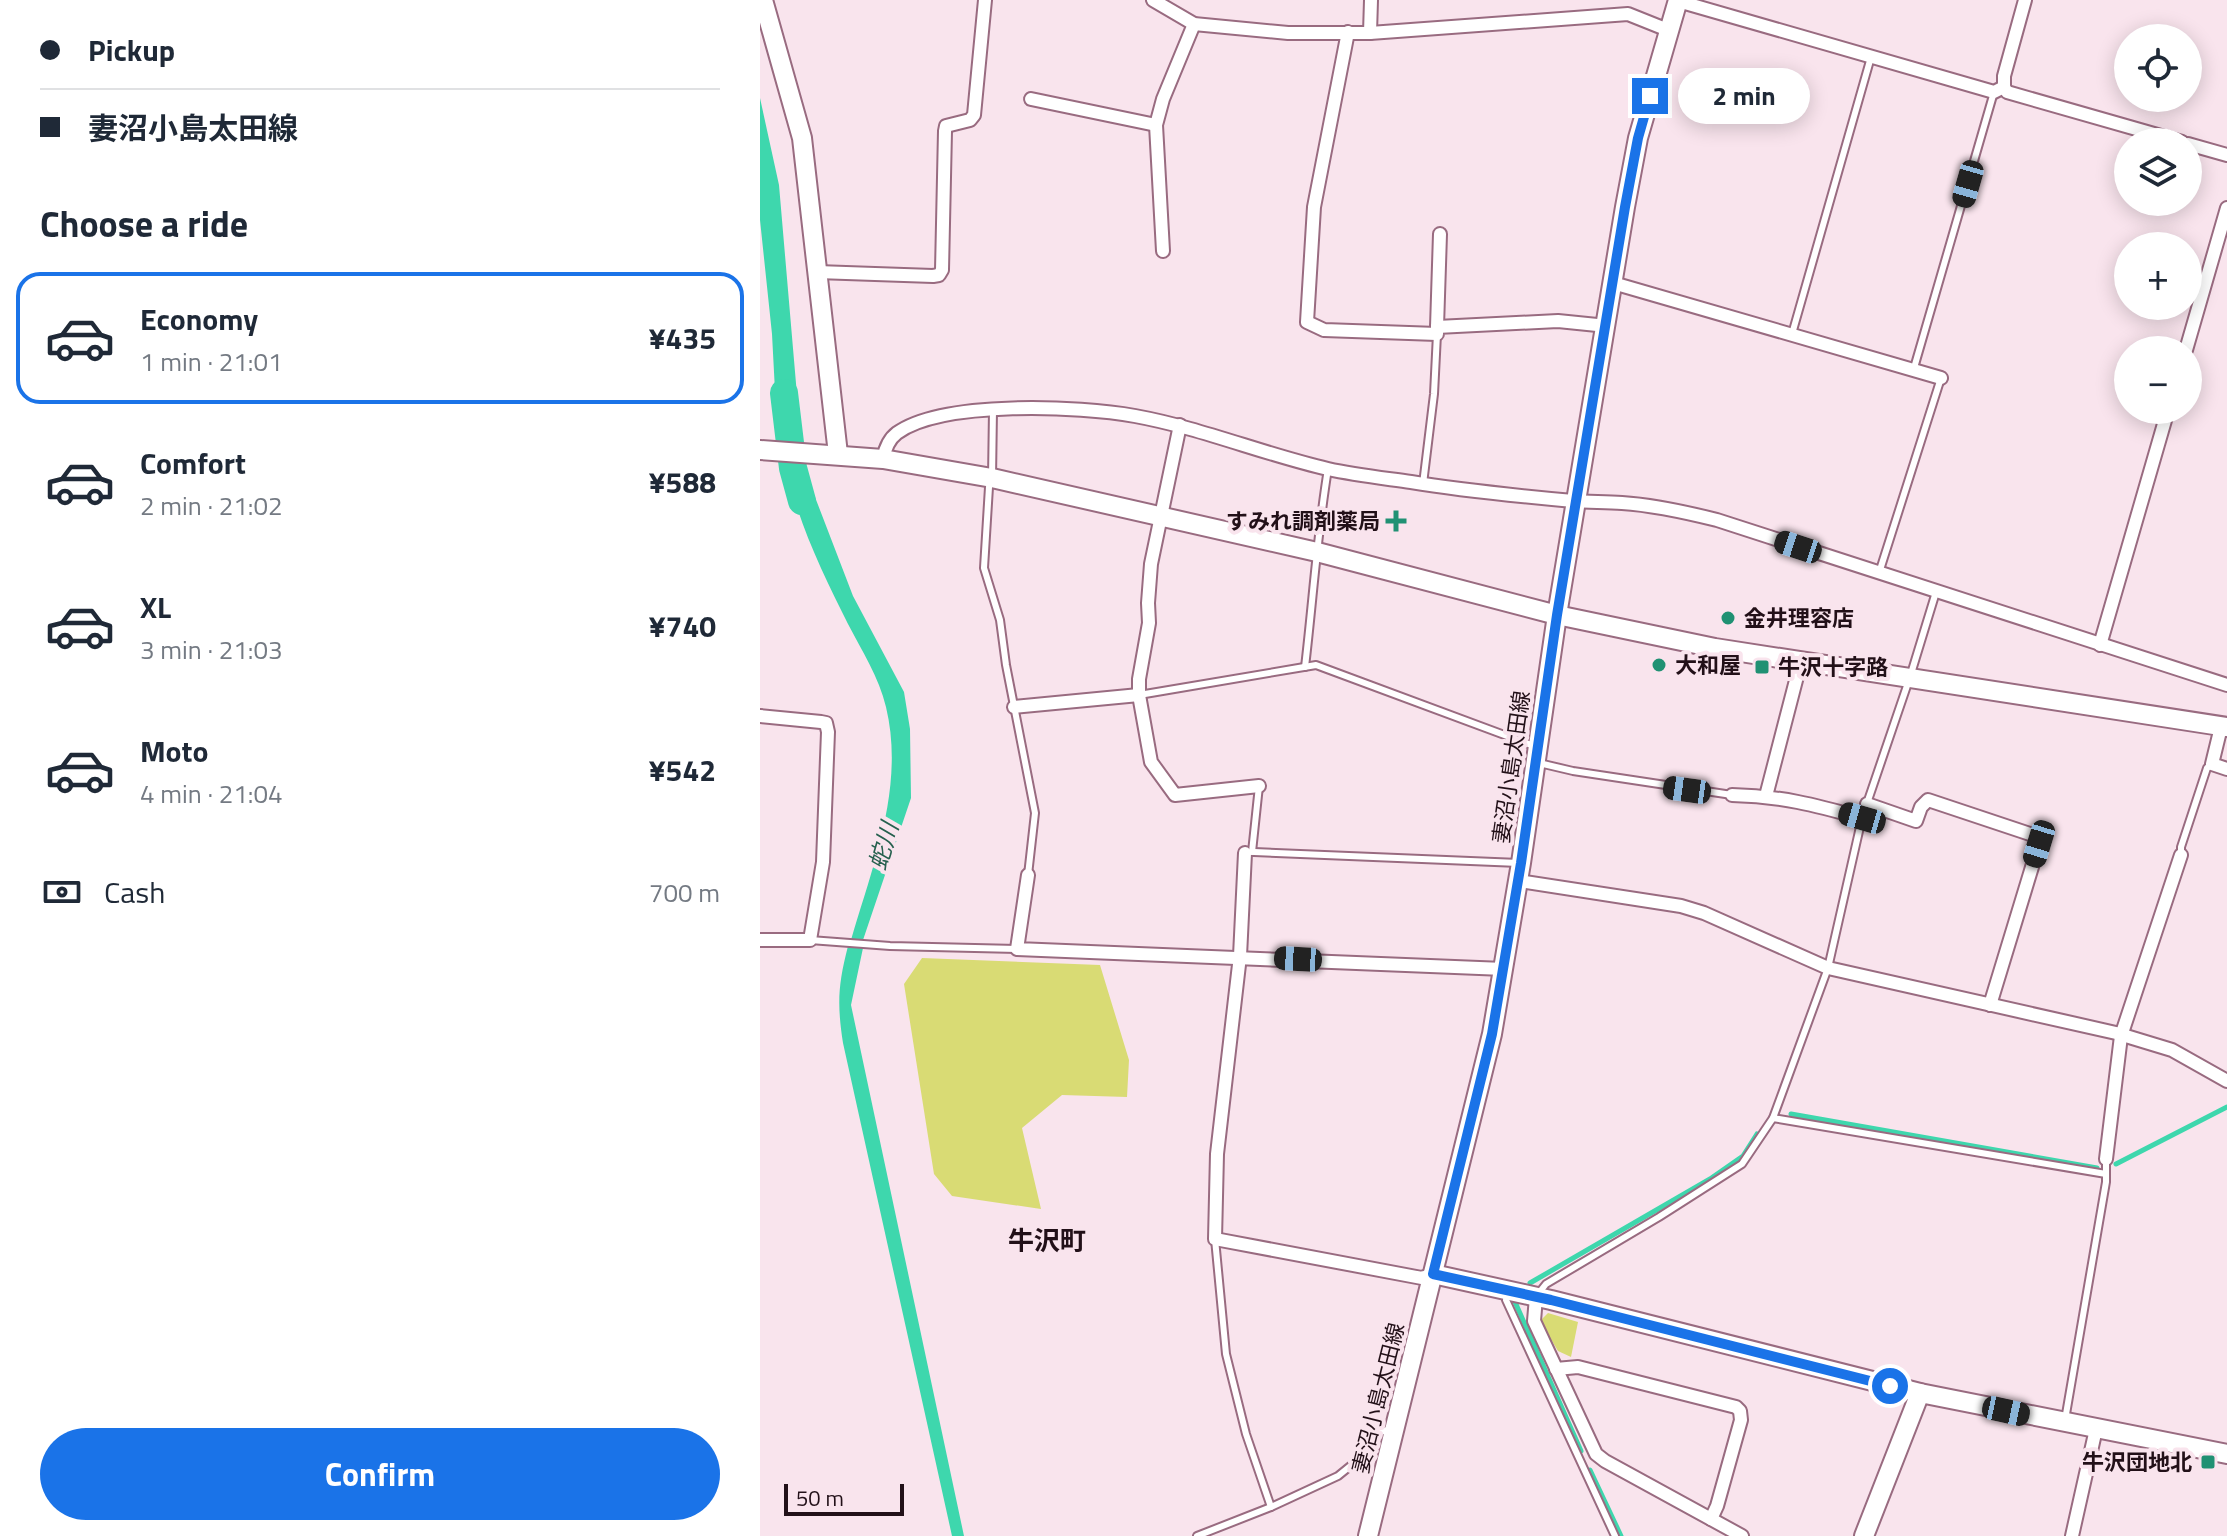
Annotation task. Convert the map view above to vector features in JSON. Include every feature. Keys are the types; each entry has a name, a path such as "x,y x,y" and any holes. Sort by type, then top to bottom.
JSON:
{"main road":[{"path":"763,0 802,138 817,272 830,454"},
{"name":"妻沼小島太田線","path":"1368,1536 1492,1034 1520,872 1557,615 1638,138 1678,1"},
{"path":"760,450 883,459 992,478 1317,552 1557,615 1715,648 2224,727"},
{"path":"1433,1274 1920,1393 2227,1454"},
{"path":"1864,1536 1920,1393"}],"street":[{"path":"817,272 939,275 942,270 945,131 946,126 970,120 974,115 985,0"},
{"path":"1153,0 1194,24 1288,33 1370,33 1628,14 1668,30"},
{"path":"1370,33 1371,0"},
{"path":"1628,14 1629,0"},
{"path":"1999,89 2025,0"},
{"path":"1678,1 2133,128"},
{"path":"1163,251 1156,125 1163,99 1194,24"},
{"path":"1348,32 1314,207 1307,322 1324,330 1437,330 1558,321 1607,326"},
{"path":"1031,99 1156,125"},
{"path":"2202,148 2227,155"},
{"path":"2190,336 2227,208"},
{"path":"1437,330 1440,234"},
{"path":"1613,283 1941,378"},
{"path":"883,459 889,441 897,433 948,415 993,410 1078,409 1134,416 1180,425 1328,469 1423,484 1682,511 2227,685"},
{"path":"2100,645 2164,424"},
{"path":"1180,425 1149,579 1149,623 1142,653 1139,695 1151,762 1175,795 1259,786"},
{"path":"1766,796 1801,661"},
{"path":"1014,707 1139,695"},
{"path":"760,716 821,722 828,727 823,862 810,940 760,940"},
{"path":"2224,727 2212,764 2227,769"},
{"path":"1732,795 1800,800 1862,818"},
{"path":"1867,804 1916,821 1921,807 1928,800 2037,839 2039,844 1990,1005"},
{"path":"1250,852 1217,1154 1215,1239 1422,1278 1433,1274"},
{"path":"2106,1159 2121,1036 2181,855"},
{"path":"1520,872 1704,913 1828,968 2163,1046 2227,1081"},
{"path":"1028,875 1017,949 1504,969"},
{"path":"1536,1297 1534,1321 1596,1454 1742,1536"},
{"path":"1556,1369 1578,1367 1736,1407 1740,1411 1737,1435 1711,1519"},
{"path":"2072,1536 2096,1429"}],"lane":[{"path":"1792,335 1871,57"},
{"path":"1914,368 1999,89"},
{"path":"1423,484 1434,394 1437,330"},
{"path":"1879,573 1941,378"},
{"path":"993,410 992,478 984,568 1000,620 1035,813 1028,875"},
{"path":"1305,667 1316,540 1328,469"},
{"path":"1536,1297 1546,1284 1742,1164 1773,1118 1828,968 1862,818 1936,592"},
{"path":"1139,695 1316,665 1537,755 1635,782 1732,795"},
{"path":"2181,855 2207,768 2212,764"},
{"path":"1259,786 1250,852 1520,872"},
{"path":"810,940 1017,949"},
{"path":"1773,1118 2106,1174"},
{"path":"2064,1423 2106,1159"},
{"path":"1215,1239 1226,1354 1246,1434 1271,1507"},
{"path":"1507,1290 1506,1300 1615,1536"},
{"path":"1197,1536 1338,1476 1359,1459 1375,1434 1396,1427"}],"shaded area":[{"path":"922,958 1100,965 1129,1060 1127,1097 1062,1095 1022,1128 1041,1209 952,1196 934,1174 904,984"},
{"path":"1548,1313 1578,1322 1571,1357 1558,1351 1540,1321"}],"water":[{"path":"760,98 779,185 800,430 777,429 772,334 760,220"},
{"path":"786,464 806,466 853,596 904,692 910,729 911,798 863,940 851,940 884,825 892,766 891,737 879,685 811,546"},
{"path":"848,946 863,948 851,1005 964,1536 952,1536 843,1043 840,994"}],"waterway":[{"name":"蛇川","path":"784,393 793,468 802,501"},
{"path":"2116,1164 2227,1107"},
{"path":"1791,1114 2097,1168"},
{"path":"1530,1283 1710,1179 1743,1156 1757,1134"},
{"path":"1515,1302 1581,1451"},
{"path":"1590,1470 1621,1536"}],"place":[{"name":"すみれ調剤薬局","path":"1396,521"},
{"name":"金井理容店","path":"1728,618"},
{"name":"大和屋","path":"1659,665"},
{"name":"牛沢十字路","path":"1762,667"},
{"name":"牛沢団地北","path":"2208,1462"}],"district":[{"name":"牛沢町","path":"1047,1240"}],"route":[{"path":"1650,96 1638,138 1625,207 1557,615 1504,969 1492,1034 1433,1274 1551,1300 1890,1386"}]}
